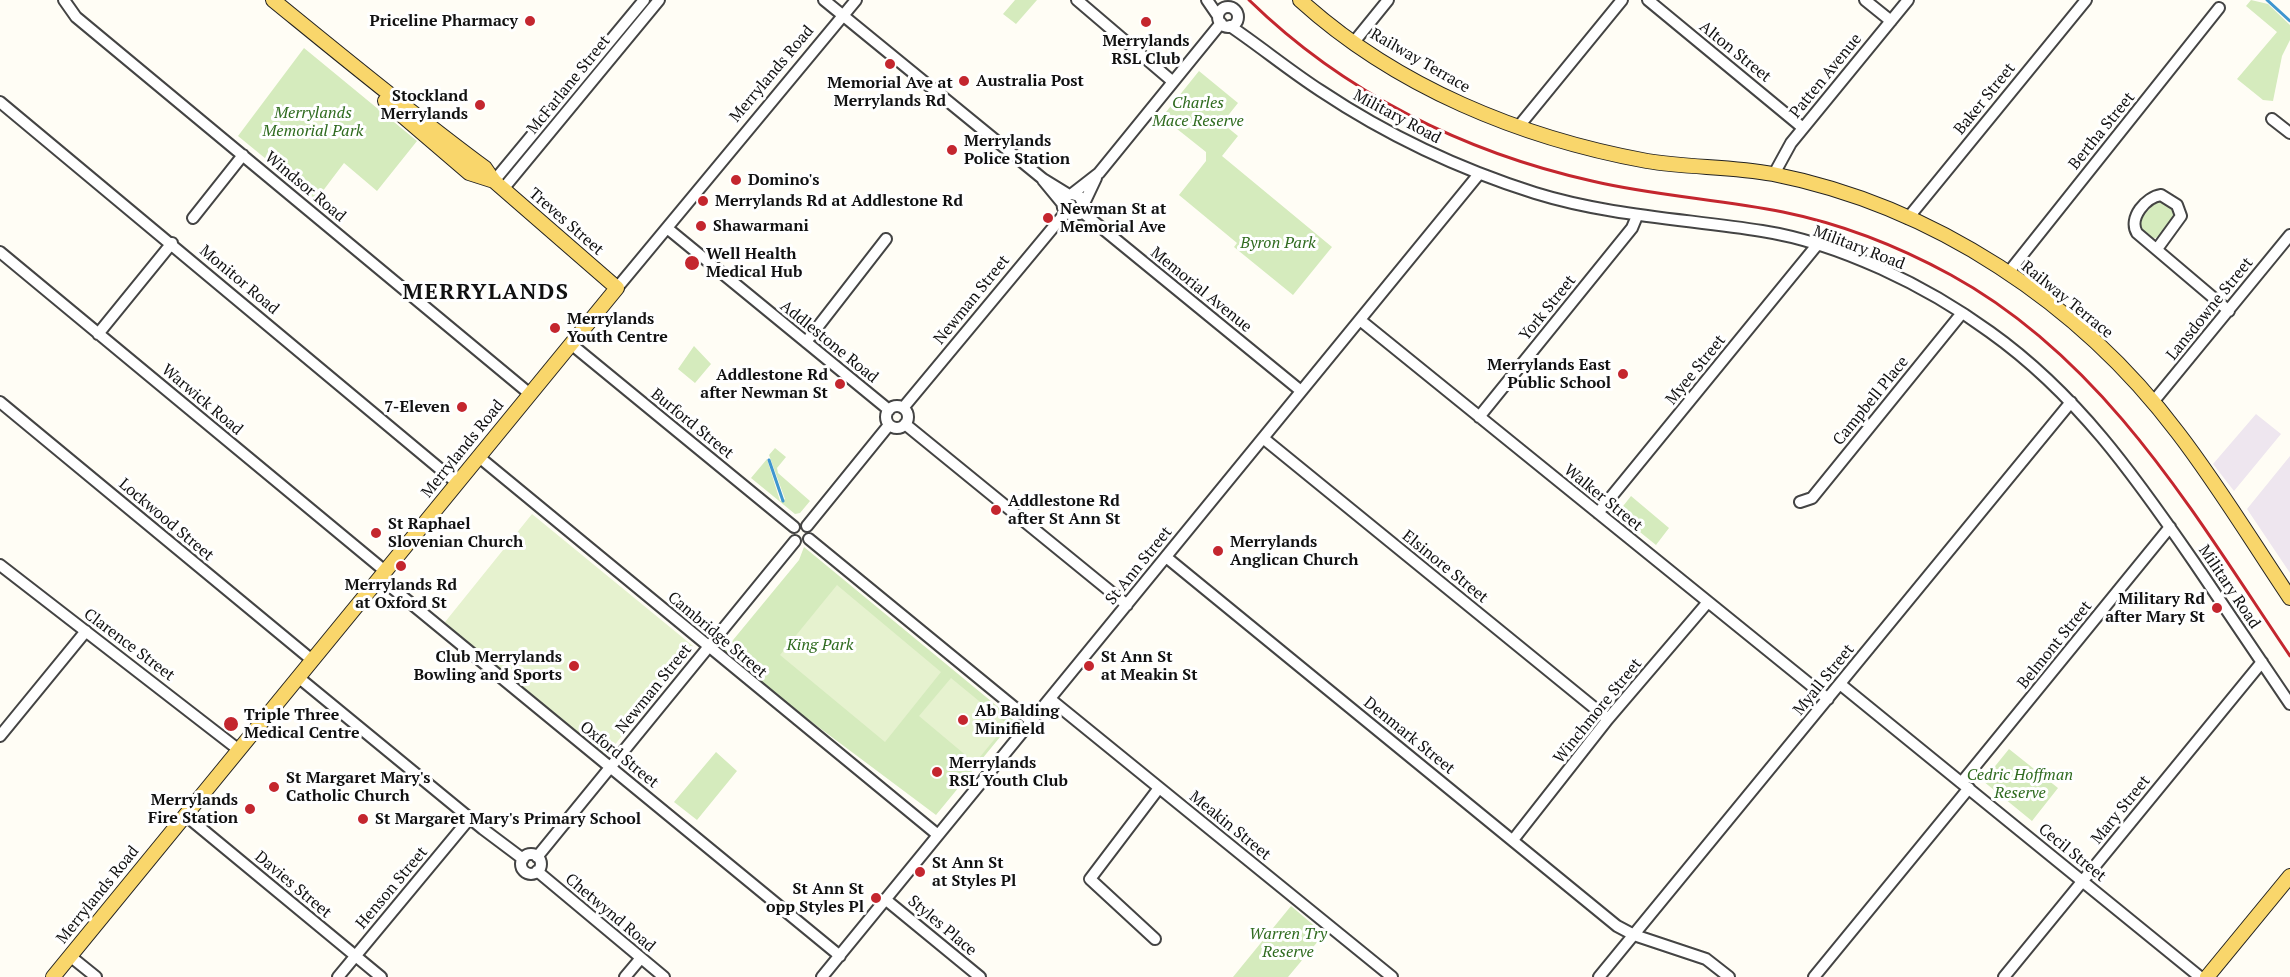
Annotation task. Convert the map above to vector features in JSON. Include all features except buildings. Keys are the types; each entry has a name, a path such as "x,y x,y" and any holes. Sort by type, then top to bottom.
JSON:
{"main road":[{"name":"Treves Street","path":"273,0 371,82 391,94 485,168 498,185 617,288"},
{"name":"Railway Terrace","path":"1300,0 1354,42 1403,75 1460,105 1519,126 1651,162 1722,166 1774,174 1839,192 1908,218 2008,273 2087,334 2153,402 2191,452 2290,598"},
{"name":"Merrylands Road","path":"53,977 617,288"},
{"path":"2207,977 2290,876"}],"street":[{"name":"Windsor Road","path":"64,0 76,17 530,394"},
{"name":"McFarlane Street","path":"498,185 644,0"},
{"name":"McFarlane Street","path":"498,185 659,0"},
{"path":"824,0 1043,179 1067,201 1076,215 1082,208"},
{"name":"Merrylands Road","path":"617,288 856,0"},
{"path":"1077,0 1172,81"},
{"name":"Military Road","path":"1207,0 1223,22 1266,49 1305,81 1356,114 1406,141 1479,174 1546,196 1637,216 1765,231 1817,245 1900,279 1962,313 2016,351 2072,402 2117,453 2290,704"},
{"path":"1218,0 1231,7"},
{"path":"1354,42 1388,0"},
{"path":"1519,126 1622,0"},
{"name":"Alton Street","path":"1648,0 1803,128"},
{"path":"1865,0 1891,21"},
{"name":"Patten Avenue","path":"1774,174 1781,158 1803,128 1908,0"},
{"name":"Baker Street","path":"1908,218 2086,0"},
{"path":"1231,7 1221,9 1223,22 1238,17"},
{"name":"Military Road","path":"1231,7 1266,49"},
{"name":"Bertha Street","path":"2008,273 2219,8"},
{"name":"Newman Street","path":"903,408 1067,201 1099,173 1172,81 1223,22"},
{"name":"Monitor Road","path":"0,102 172,243 457,483"},
{"path":"2272,119 2290,133"},
{"path":"193,218 243,155"},
{"name":"Newman Street","path":"1082,208 1099,173"},
{"name":"St Ann Street","path":"822,977 1479,174"},
{"path":"2157,249 2181,216 2177,206 2161,195 2150,199 2133,222 2137,232 2229,311"},
{"name":"Memorial Avenue","path":"1067,201 1079,196 1082,208 1301,391"},
{"name":"York Street","path":"1479,417 1632,228 1637,216"},
{"name":"Addlestone Road","path":"667,228 889,410"},
{"name":"Lansdowne Street","path":"2153,402 2290,235"},
{"path":"806,342 886,238"},
{"path":"98,334 172,243"},
{"name":"Myee Street","path":"1598,513 1817,245"},
{"name":"Warwick Road","path":"0,252 382,575"},
{"name":"Campbell Place","path":"1800,502 1812,498 1962,313"},
{"name":"Walker Street","path":"1360,320 1828,699"},
{"name":"Burford Street","path":"571,344 794,527"},
{"name":"Lockwood Street","path":"0,402 312,660"},
{"name":"Myall Street","path":"1599,977 2072,402"},
{"path":"894,406 903,408 908,414 905,424 896,428 890,425 886,419 889,410 894,406"},
{"path":"905,424 1127,605"},
{"path":"807,526 890,425"},
{"name":"Elsinore Street","path":"1263,438 1608,719"},
{"name":"Cambridge Street","path":"479,457 938,835"},
{"path":"799,524 807,526 810,531 809,539 801,543 795,541 792,536 794,527 799,524"},
{"name":"Belmont Street","path":"1814,977 2170,527"},
{"path":"809,539 1031,721"},
{"name":"Newman Street","path":"537,857 795,541"},
{"name":"Denmark Street","path":"1166,557 1617,926 1634,935 1706,959 1729,977"},
{"name":"Clarence Street","path":"0,565 239,750"},
{"name":"Oxford Street","path":"382,575 840,956"},
{"name":"Winchmore Street","path":"1513,840 1608,719 1708,602"},
{"path":"0,736 86,631"},
{"name":"Mary Street","path":"2004,977 2262,662"},
{"path":"298,677 523,859"},
{"name":"Cecil Street","path":"1840,684 2200,977"},
{"name":"Meakin Street","path":"1050,699 1392,977"},
{"path":"1155,939 1090,879 1159,788"},
{"name":"Davies Street","path":"185,815 381,977"},
{"name":"Henson Street","path":"338,977 470,818"},
{"path":"531,855 537,857 540,864 537,872 528,874 523,870 523,859 531,855"},
{"name":"Chetwynd Road","path":"537,872 664,977"},
{"name":"Styles Place","path":"885,899 980,977"},
{"path":"70,956 96,977"},
{"path":"625,977 641,958"}],"shaded area":[{"path":"2256,414 2281,434 2234,491 2213,464"},
{"path":"2290,456 2290,573 2247,509"}],"green space":[{"path":"1015,0 1037,0 1016,24 1003,14"},
{"path":"2251,0 2268,4 2290,25 2290,40 2282,56 2273,101 2263,100 2237,79 2277,32 2246,6"},
{"name":"Merrylands Memorial Park","path":"304,48 417,141 377,191 344,163 316,200 238,136"},
{"name":"Byron Park","path":"1199,71 1238,103 1222,123 1238,136 1222,156 1332,247 1293,295 1234,247 1237,243 1179,195 1206,161 1206,152 1162,117"},
{"path":"323,108 340,122 326,138 310,124"},
{"path":"2157,200 2165,202 2176,214 2158,237 2152,239 2140,229 2140,220"},
{"path":"694,346 711,364 695,383 678,369"},
{"path":"775,448 786,457 777,468 778,473 810,501 800,513 795,514 751,478 767,459 780,501 785,499 769,455"},
{"path":"1631,496 1669,528 1656,545 1620,516 1620,510"},
{"path":"532,514 693,646 606,756 441,627"},
{"name":"King Park","path":"804,547 1014,720 936,815 785,702 724,651 799,560"},
{"path":"837,585 941,672 885,742 780,655"},
{"name":"Ab Balding Minifield","path":"951,678 1007,724 975,763 919,716"},
{"name":"Cedric Hoffman Reserve","path":"2009,749 2058,788 2032,821 1983,781"},
{"path":"716,752 737,771 697,820 674,802"},
{"name":"Warren Try Reserve","path":"1291,906 1324,934 1288,977 1233,977"}],"waterway":[{"path":"2267,0 2290,21"},
{"path":"769,460 783,501"}],"railway":[{"path":"1249,0 1285,33 1324,63 1365,90 1407,114 1497,153 1544,169 1616,186 1805,217 1869,237 1951,275 2006,310 2056,350 2101,395 2143,444 2181,495 2290,656"}],"place":[{"name":"Priceline Pharmacy","path":"530,21"},
{"name":"Merrylands RSL Club","path":"1146,22"},
{"name":"Memorial Ave at Merrylands Rd","path":"890,64"},
{"name":"Australia Post","path":"964,81"},
{"name":"Stockland Merrylands","path":"480,105"},
{"name":"Merrylands Police Station","path":"952,150"},
{"name":"Domino's","path":"736,180"},
{"name":"Merrylands Rd at Addlestone Rd","path":"703,201"},
{"name":"Newman St at Memorial Ave","path":"1048,218"},
{"name":"Shawarmani","path":"701,226"},
{"name":"Well Health Medical Hub","path":"692,263"},
{"name":"Merrylands Youth Centre","path":"555,328"},
{"name":"Merrylands East Public School","path":"1623,374"},
{"name":"Addlestone Rd after Newman St","path":"840,384"},
{"name":"7-Eleven","path":"462,407"},
{"name":"Addlestone Rd after St Ann St","path":"996,510"},
{"name":"St Raphael Slovenian Church","path":"376,533"},
{"name":"Merrylands Anglican Church","path":"1218,551"},
{"name":"Merrylands Rd at Oxford St","path":"401,566"},
{"name":"Military Rd after Mary St","path":"2217,608"},
{"name":"Club Merrylands Bowling and Sports","path":"574,666"},
{"name":"St Ann St at Meakin St","path":"1089,666"},
{"name":"Ab Balding Minifield","path":"963,720"},
{"name":"Triple Three Medical Centre","path":"231,724"},
{"name":"Merrylands RSL Youth Club","path":"937,772"},
{"name":"St Margaret Mary's Catholic Church","path":"274,787"},
{"name":"Merrylands Fire Station","path":"250,809"},
{"name":"St Margaret Mary's Primary School","path":"363,819"},
{"name":"St Ann St at Styles Pl","path":"920,872"},
{"name":"St Ann St opp Styles Pl","path":"876,898"}],"district":[{"name":"MERRYLANDS","path":"486,293"}],"park label":[{"name":"Charles Mace Reserve","path":"1198,112"}]}
